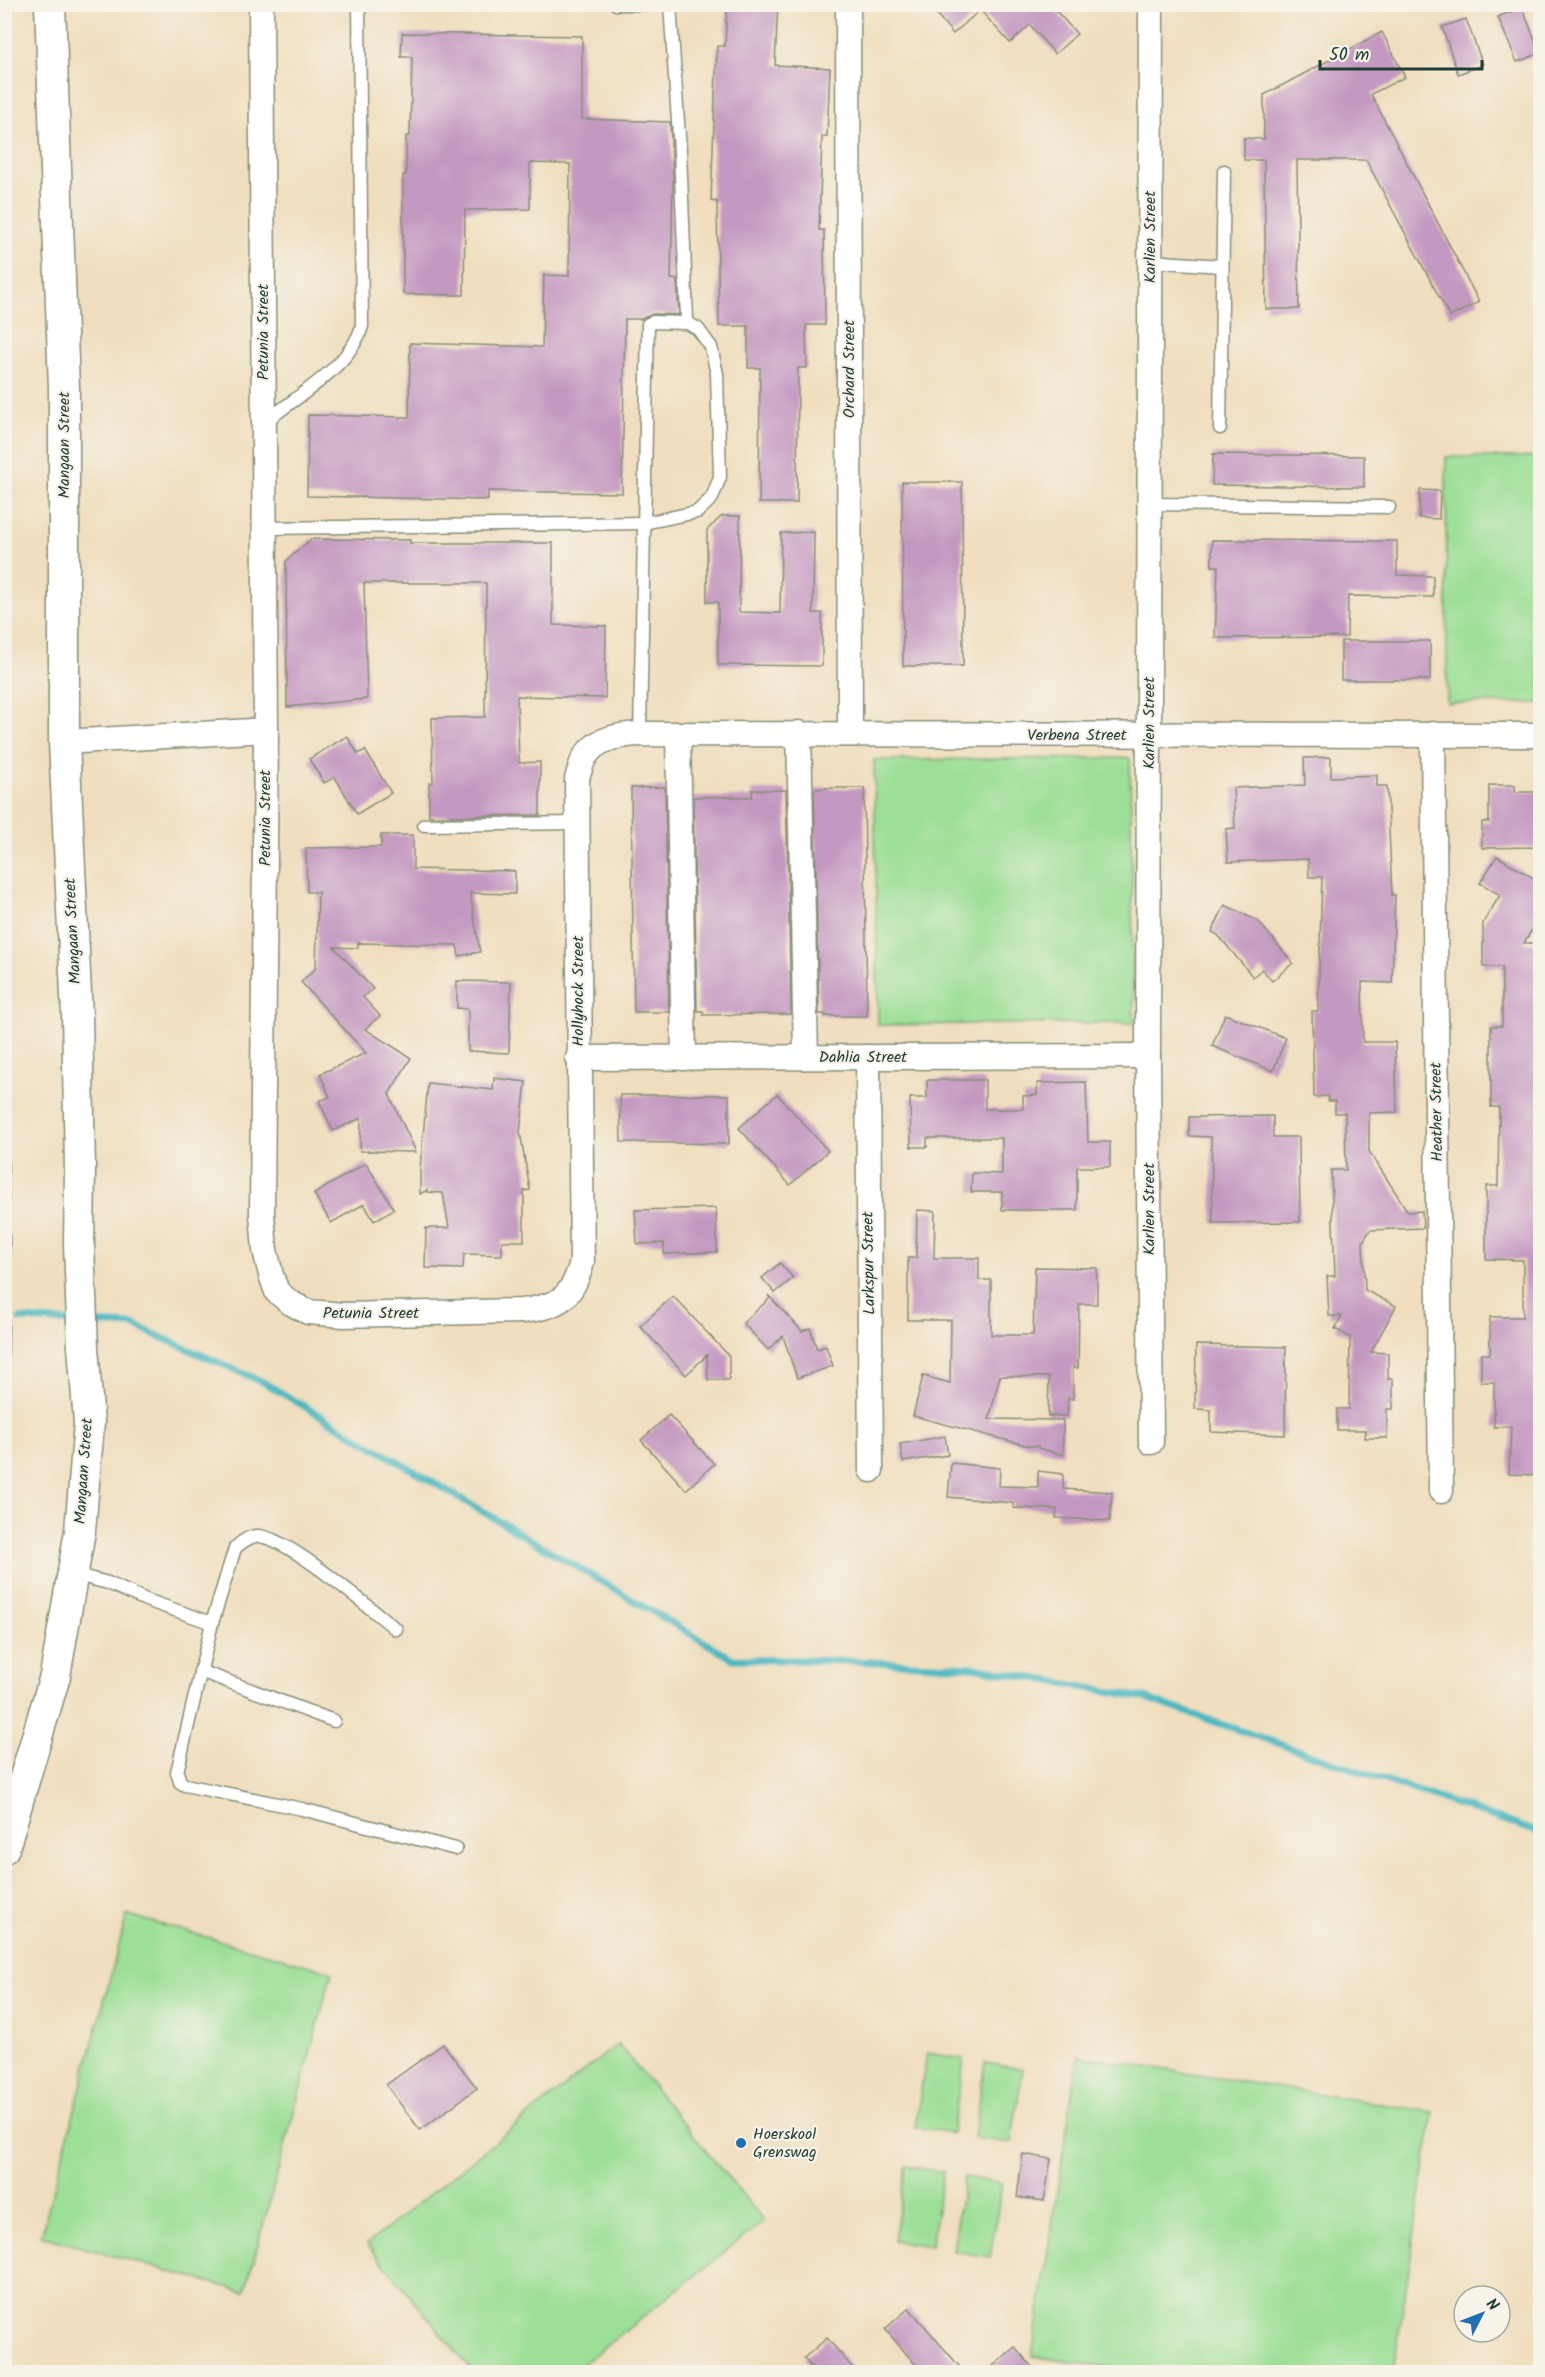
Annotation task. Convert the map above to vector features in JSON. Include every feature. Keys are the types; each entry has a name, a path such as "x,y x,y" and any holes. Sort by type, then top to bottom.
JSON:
{"street":[{"name":"Mangaan Street","path":"4,1848 55,1676 80,1531 88,1422 79,1245 81,1169 77,1015 64,742 64,388 50,4"},
{"name":"Petunia Street","path":"261,4 266,730 262,1214 270,1275 278,1292 291,1304 308,1312 332,1314 522,1311 544,1308 557,1303 569,1294 576,1282 582,1262"},
{"name":"Orchard Street","path":"848,4 850,733"},
{"name":"Karlien Street","path":"1151,4 1148,1056 1151,1442"},
{"path":"64,742 266,730"},
{"path":"799,733 807,1057"},
{"name":"Verbena Street","path":"614,736 799,733 1540,735"},
{"path":"678,734 684,1058"},
{"name":"Heather Street","path":"1433,734 1441,1491"},
{"name":"Hollyhock Street","path":"582,1262 578,1058 577,780 585,757 595,746 614,736"},
{"name":"Dahlia Street","path":"578,1058 1148,1056"},
{"name":"Larkspur Street","path":"868,1057 871,1470"}],"lane":[{"path":"264,422 338,364 359,339 362,326 359,4"},
{"path":"616,4 653,4"},
{"path":"670,4 680,151 686,322"},
{"path":"1220,428 1224,171"},
{"path":"1150,261 1221,266"},
{"path":"265,528 644,523 697,512 712,498 720,477 717,374 711,347 698,329 686,322 648,324 644,523 640,734"},
{"path":"1149,504 1389,507"},
{"path":"424,825 577,823"},
{"path":"396,1629 306,1559 276,1542 258,1536 244,1540 235,1548 212,1623 177,1772 180,1782 184,1785 302,1809 456,1849"},
{"path":"73,1574 108,1583 146,1600 212,1623"},
{"path":"200,1671 334,1721"}],"green space":[{"path":"1446,457 1540,457 1540,703 1447,703"},
{"path":"1130,758 1134,1023 878,1025 874,760"},
{"path":"127,1915 332,1972 245,2292 41,2236"},
{"path":"618,2044 764,2221 573,2372 473,2372 367,2244"},
{"path":"927,2053 964,2059 952,2133 915,2127"},
{"path":"1078,2056 1433,2112 1393,2372 1140,2372 1032,2356"},
{"path":"985,2063 1023,2069 1011,2143 974,2138"},
{"path":"906,2166 943,2172 931,2246 894,2241"},
{"path":"964,2177 1002,2183 990,2257 953,2251"}],"building":[{"path":"727,4 778,4 775,65 830,68 827,137 822,137 819,230 824,230 825,325 806,325 807,368 798,368 797,503 759,503 760,368 748,368 748,326 719,326 717,202 711,201 717,46 725,46"},
{"path":"928,4 1050,4 1077,34 1055,54 1030,25 1010,43 980,10 953,34"},
{"path":"1522,7 1540,53 1517,62 1498,17"},
{"path":"1466,19 1483,65 1458,74 1442,27"},
{"path":"1382,32 1405,77 1371,94 1479,302 1450,317 1366,160 1297,160 1299,309 1266,309 1264,160 1244,160 1244,138 1264,139 1264,95"},
{"path":"402,33 582,36 582,119 670,122 673,181 671,279 677,280 679,315 653,314 641,319 625,319 622,493 488,491 488,500 307,496 308,415 409,417 410,343 542,347 544,275 569,276 570,164 530,163 530,209 465,210 464,295 403,294 403,175 406,175 406,136 410,136 412,57 401,57"},
{"path":"1213,454 1364,456 1364,487 1212,485"},
{"path":"902,482 962,482 963,666 903,666"},
{"path":"1420,490 1440,491 1439,519 1419,518"},
{"path":"722,516 740,516 739,612 780,613 781,533 814,532 813,613 822,613 822,666 718,665 718,602 707,602 707,530"},
{"path":"311,539 410,540 410,543 553,543 553,625 606,626 605,698 517,696 519,763 540,762 540,815 429,816 429,783 433,783 432,718 485,717 486,583 364,583 367,699 287,707 286,561"},
{"path":"1212,540 1397,541 1397,575 1433,576 1433,597 1348,596 1347,637 1215,638 1218,566 1212,566"},
{"path":"1341,641 1430,641 1430,680 1341,680"},
{"path":"347,736 358,754 365,750 391,793 357,814 335,777 324,783 309,759"},
{"path":"1331,757 1331,777 1377,775 1377,786 1387,786 1392,895 1395,895 1392,983 1362,982 1363,1042 1395,1042 1397,1112 1369,1113 1369,1151 1408,1212 1422,1211 1423,1228 1370,1230 1363,1242 1365,1290 1396,1306 1371,1352 1388,1353 1388,1379 1393,1379 1393,1409 1387,1409 1387,1438 1365,1438 1366,1430 1337,1430 1337,1409 1349,1409 1350,1337 1335,1329 1342,1316 1329,1316 1327,1276 1335,1276 1331,1170 1346,1170 1345,1113 1335,1113 1335,1101 1328,1101 1328,1096 1314,1097 1312,1011 1318,1011 1322,877 1309,877 1308,859 1228,862 1226,829 1235,828 1233,788 1305,785 1304,758"},
{"path":"1489,785 1515,785 1515,792 1540,792 1540,847 1482,848 1482,822 1489,822"},
{"path":"665,787 669,1012 634,1012 631,788"},
{"path":"864,788 867,1016 819,1014 814,790"},
{"path":"752,790 786,790 791,1014 703,1015 703,1011 697,1011 693,797 752,797"},
{"path":"381,835 413,835 413,869 515,871 515,894 470,893 480,952 459,956 457,945 358,943 358,948 334,947 373,989 363,997 380,1016 365,1029 411,1058 389,1094 416,1152 360,1151 361,1118 333,1131 319,1101 330,1097 320,1074 366,1053 301,982 316,968 318,892 307,892 306,848 381,847"},
{"path":"1497,856 1540,882 1540,916 1524,943 1540,943 1540,1475 1509,1474 1511,1427 1494,1427 1494,1382 1481,1382 1481,1354 1490,1354 1490,1317 1523,1317 1523,1260 1486,1259 1486,1186 1498,1186 1499,1107 1491,1107 1491,1026 1502,1026 1502,967 1483,967 1483,923 1500,895 1480,883"},
{"path":"1225,905 1258,921 1293,963 1272,981 1262,969 1253,977 1218,935 1212,932"},
{"path":"457,981 511,982 509,1053 468,1051 468,1009 457,1008"},
{"path":"1225,1014 1286,1038 1273,1071 1212,1046"},
{"path":"494,1078 526,1082 520,1132 530,1190 524,1191 524,1241 502,1241 502,1255 464,1254 463,1269 425,1268 426,1228 449,1228 443,1193 427,1192 427,1190 420,1194 420,1168 428,1083 493,1090"},
{"path":"927,1080 985,1080 985,1109 1023,1109 1023,1096 1037,1095 1037,1083 1086,1082 1088,1142 1110,1142 1110,1167 1077,1167 1077,1210 1002,1210 1002,1192 971,1192 972,1173 1002,1174 1002,1138 927,1138 927,1147 911,1147 910,1098 927,1098"},
{"path":"777,1094 828,1151 790,1185 739,1128"},
{"path":"620,1095 729,1095 729,1144 621,1142"},
{"path":"1273,1116 1273,1137 1299,1137 1300,1222 1213,1223 1211,1137 1189,1136 1189,1117"},
{"path":"366,1163 394,1209 374,1221 364,1204 331,1223 314,1194"},
{"path":"716,1208 717,1252 664,1254 664,1243 637,1244 635,1210"},
{"path":"917,1210 935,1211 934,1258 979,1258 979,1280 991,1280 991,1335 1033,1335 1035,1267 1097,1268 1097,1304 1079,1304 1078,1368 1073,1367 1073,1399 1068,1398 1067,1416 1048,1416 1049,1377 1000,1376 989,1419 1063,1420 1063,1455 1038,1448 1038,1446 1029,1446 913,1416 923,1376 950,1383 951,1320 908,1320 908,1258 916,1258"},
{"path":"780,1263 793,1278 775,1293 762,1278"},
{"path":"768,1295 802,1331 810,1328 817,1349 826,1346 833,1366 797,1378 783,1336 768,1350 743,1323 770,1298"},
{"path":"673,1296 729,1356 729,1380 708,1380 707,1355 686,1375 640,1326"},
{"path":"1196,1345 1286,1347 1285,1435 1211,1432 1211,1410 1195,1409"},
{"path":"669,1415 714,1464 686,1490 641,1440"},
{"path":"945,1436 948,1455 903,1462 900,1444"},
{"path":"951,1463 1000,1468 999,1486 1038,1487 1038,1471 1063,1474 1063,1489 1112,1492 1110,1521 1056,1518 1057,1509 1013,1508 1013,1503 948,1497"},
{"path":"443,2044 477,2088 420,2130 386,2085"},
{"path":"1023,2154 1051,2159 1044,2201 1017,2197"},
{"path":"909,2308 965,2373 923,2373 885,2329"},
{"path":"827,2338 857,2373 816,2373 804,2358"},
{"path":"1015,2347 1037,2373 985,2373"}],"waterway":[{"path":"20,1319 75,1322"},
{"path":"89,1323 133,1325 263,1382 733,1659 855,1661 973,1667 1145,1698 1540,1833"}],"railway":[{"path":"4,1086 7,1260 4,1409"}],"place":[{"name":"Hoerskool Grenswag","path":"741,2143"}]}
